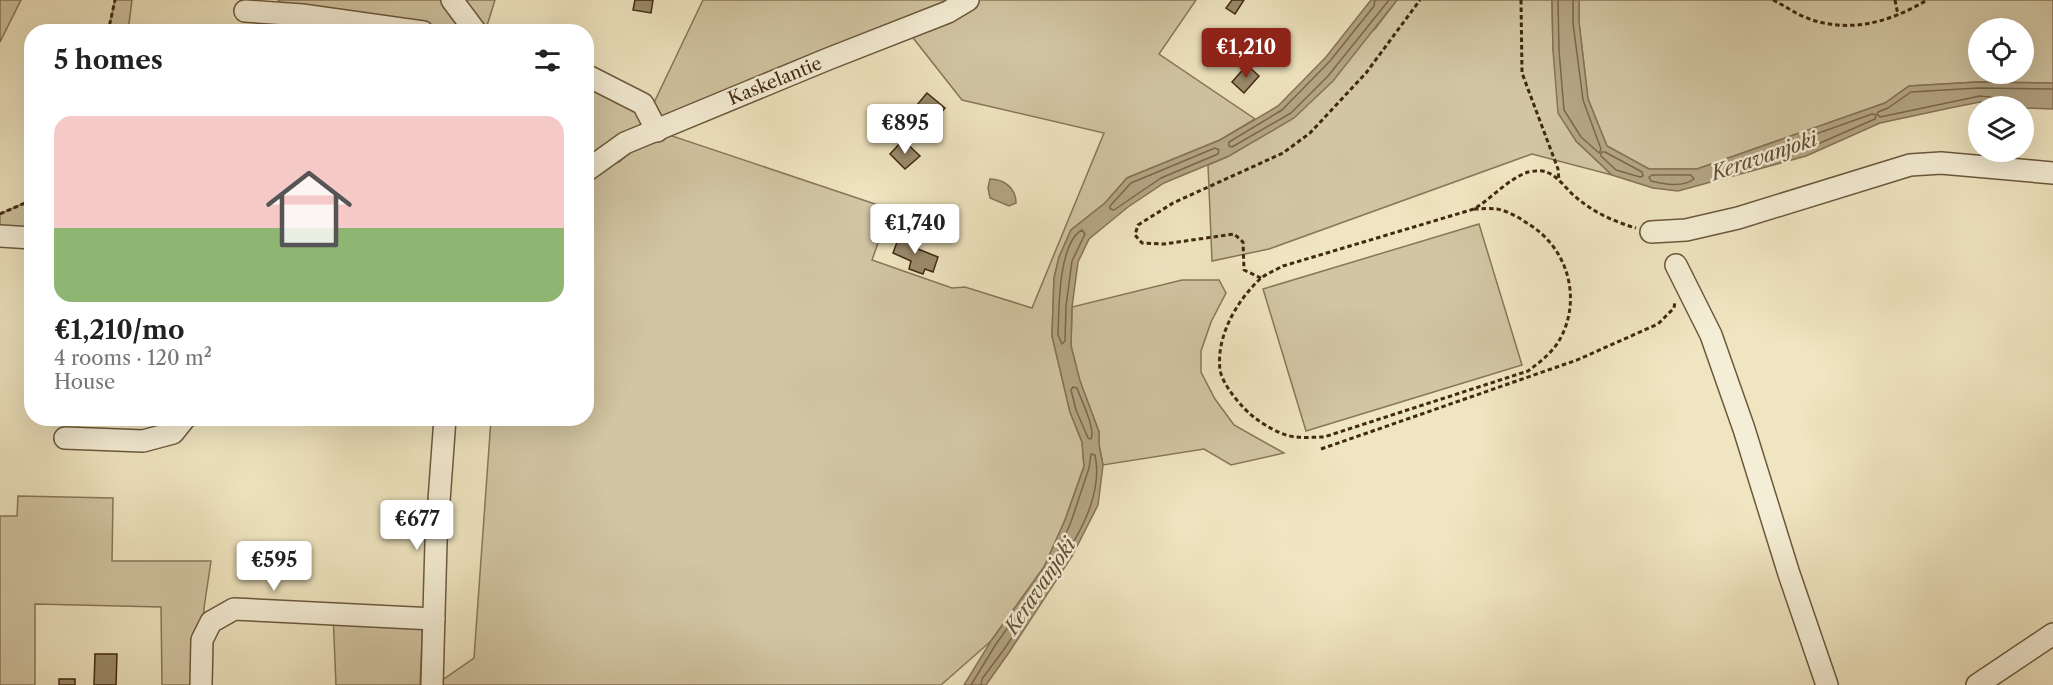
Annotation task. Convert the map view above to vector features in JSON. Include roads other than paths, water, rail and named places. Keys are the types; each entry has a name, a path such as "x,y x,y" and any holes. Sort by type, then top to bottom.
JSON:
{"street":[{"path":"452,0 470,24"},
{"name":"Kaskelantie","path":"594,165 626,143 948,12 968,0"},
{"path":"245,10 366,24"},
{"path":"594,79 643,104 657,131"},
{"path":"1651,232 1686,231 1738,218 1910,165 1941,163 2053,174"},
{"path":"0,236 24,238"},
{"path":"1676,265 1711,335 1827,685"},
{"path":"65,438 143,441 173,432 178,426"},
{"path":"432,685 436,542 444,426"},
{"path":"201,685 202,640 211,622 234,609 434,619"},
{"path":"1977,685 2053,634"}],"water":[{"name":"Keravanjoki","path":"1371,0 1397,0 1333,81 1294,118 1229,156 1164,183 1128,207 1089,239 1078,262 1072,307 1071,346 1080,381 1099,432 1103,465 1098,505 1072,556 986,685 964,685 991,641 1044,567 1065,520 1084,467 1082,442 1070,412 1052,336 1054,278 1059,257 1071,230 1105,203 1127,178 1220,140 1278,106 1326,57"},
{"name":"Keravanjoki","path":"1552,0 1579,0 1579,22 1588,99 1607,146 1649,169 1697,169 1885,103 1909,86 1968,83 2053,83 2053,109 2034,108 2034,96 1968,96 1968,105 1880,123 1806,156 1678,191 1653,188 1612,175 1576,141 1558,113"},
{"path":"990,179 1008,185 1014,193 1016,203 1009,206 990,198 988,188"}]}
